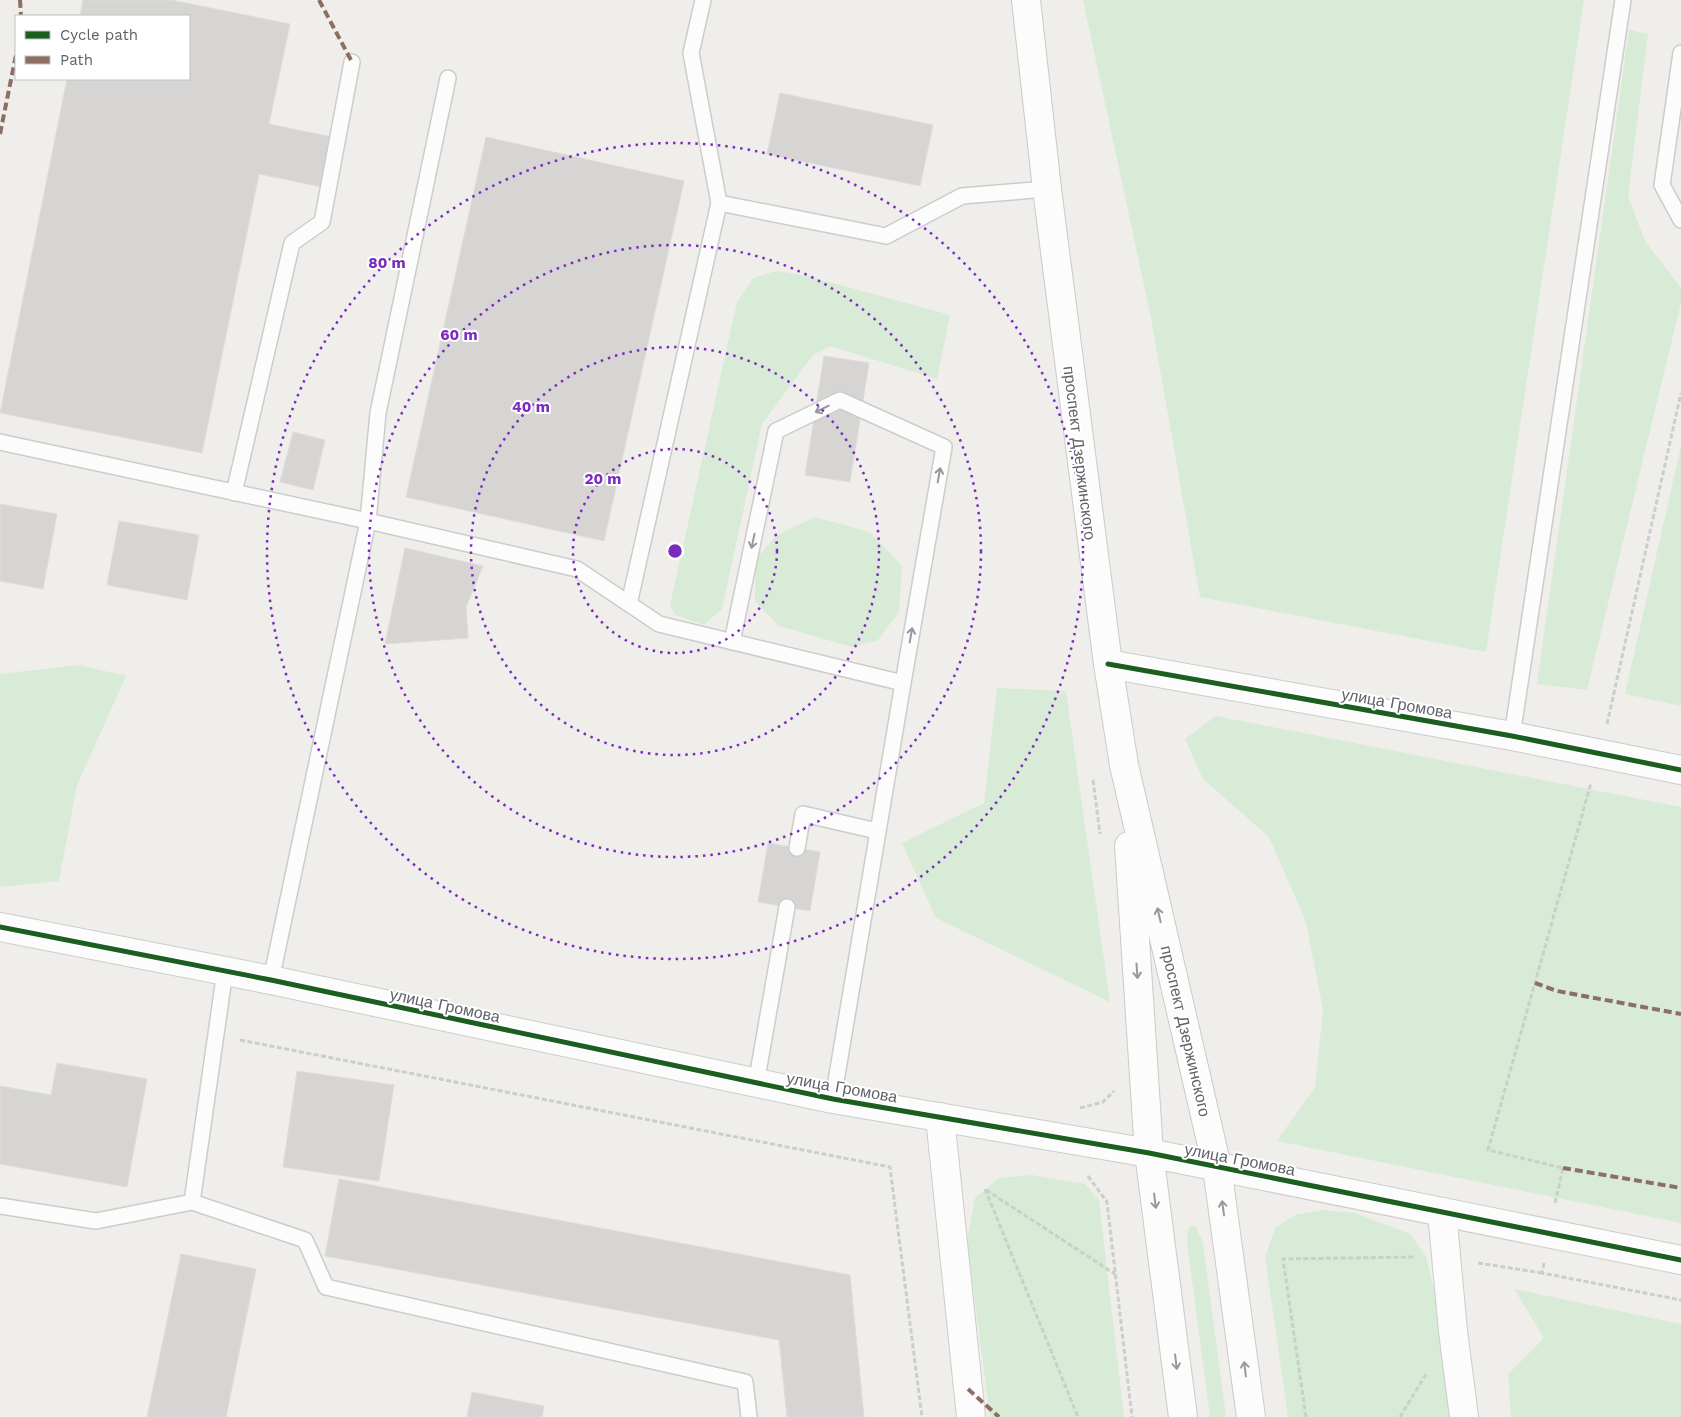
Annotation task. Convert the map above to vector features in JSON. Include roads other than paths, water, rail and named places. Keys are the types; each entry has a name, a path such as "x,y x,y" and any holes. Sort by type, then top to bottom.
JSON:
{"street":[{"path":"1012,0 1027,58 1041,139"},
{"path":"1026,0 1041,139"},
{"name":"проспект Дзержинского","path":"1041,139 1108,664 1124,765 1217,1167 1251,1417"},
{"name":"улица Громова","path":"1108,664 1512,736 1681,770"},
{"name":"проспект Дзержинского","path":"1124,765 1149,1153 1183,1417"},
{"name":"улица Громова","path":"0,927 271,980 756,1084 940,1118 1149,1153 1681,1260"},
{"path":"940,1118 971,1417"},
{"path":"1442,1212 1452,1331 1464,1417"}],"lane":[{"path":"629,604 719,203 692,53 703,0"},
{"path":"1512,736 1624,0"},
{"path":"1681,53 1662,185 1681,220"},
{"path":"234,493 292,243 322,222 352,62"},
{"path":"271,980 368,521 378,413 448,78"},
{"path":"719,203 886,236 962,196 1047,189"},
{"path":"732,642 776,431 840,400 944,447 876,831 834,1099"},
{"path":"0,442 368,521 577,569 659,624 903,683"},
{"path":"797,848 803,814 876,831"},
{"path":"756,1084 787,907"},
{"path":"192,1202 225,971"},
{"path":"0,1206 96,1221 192,1202 305,1240 326,1287 745,1382 749,1417"}]}
